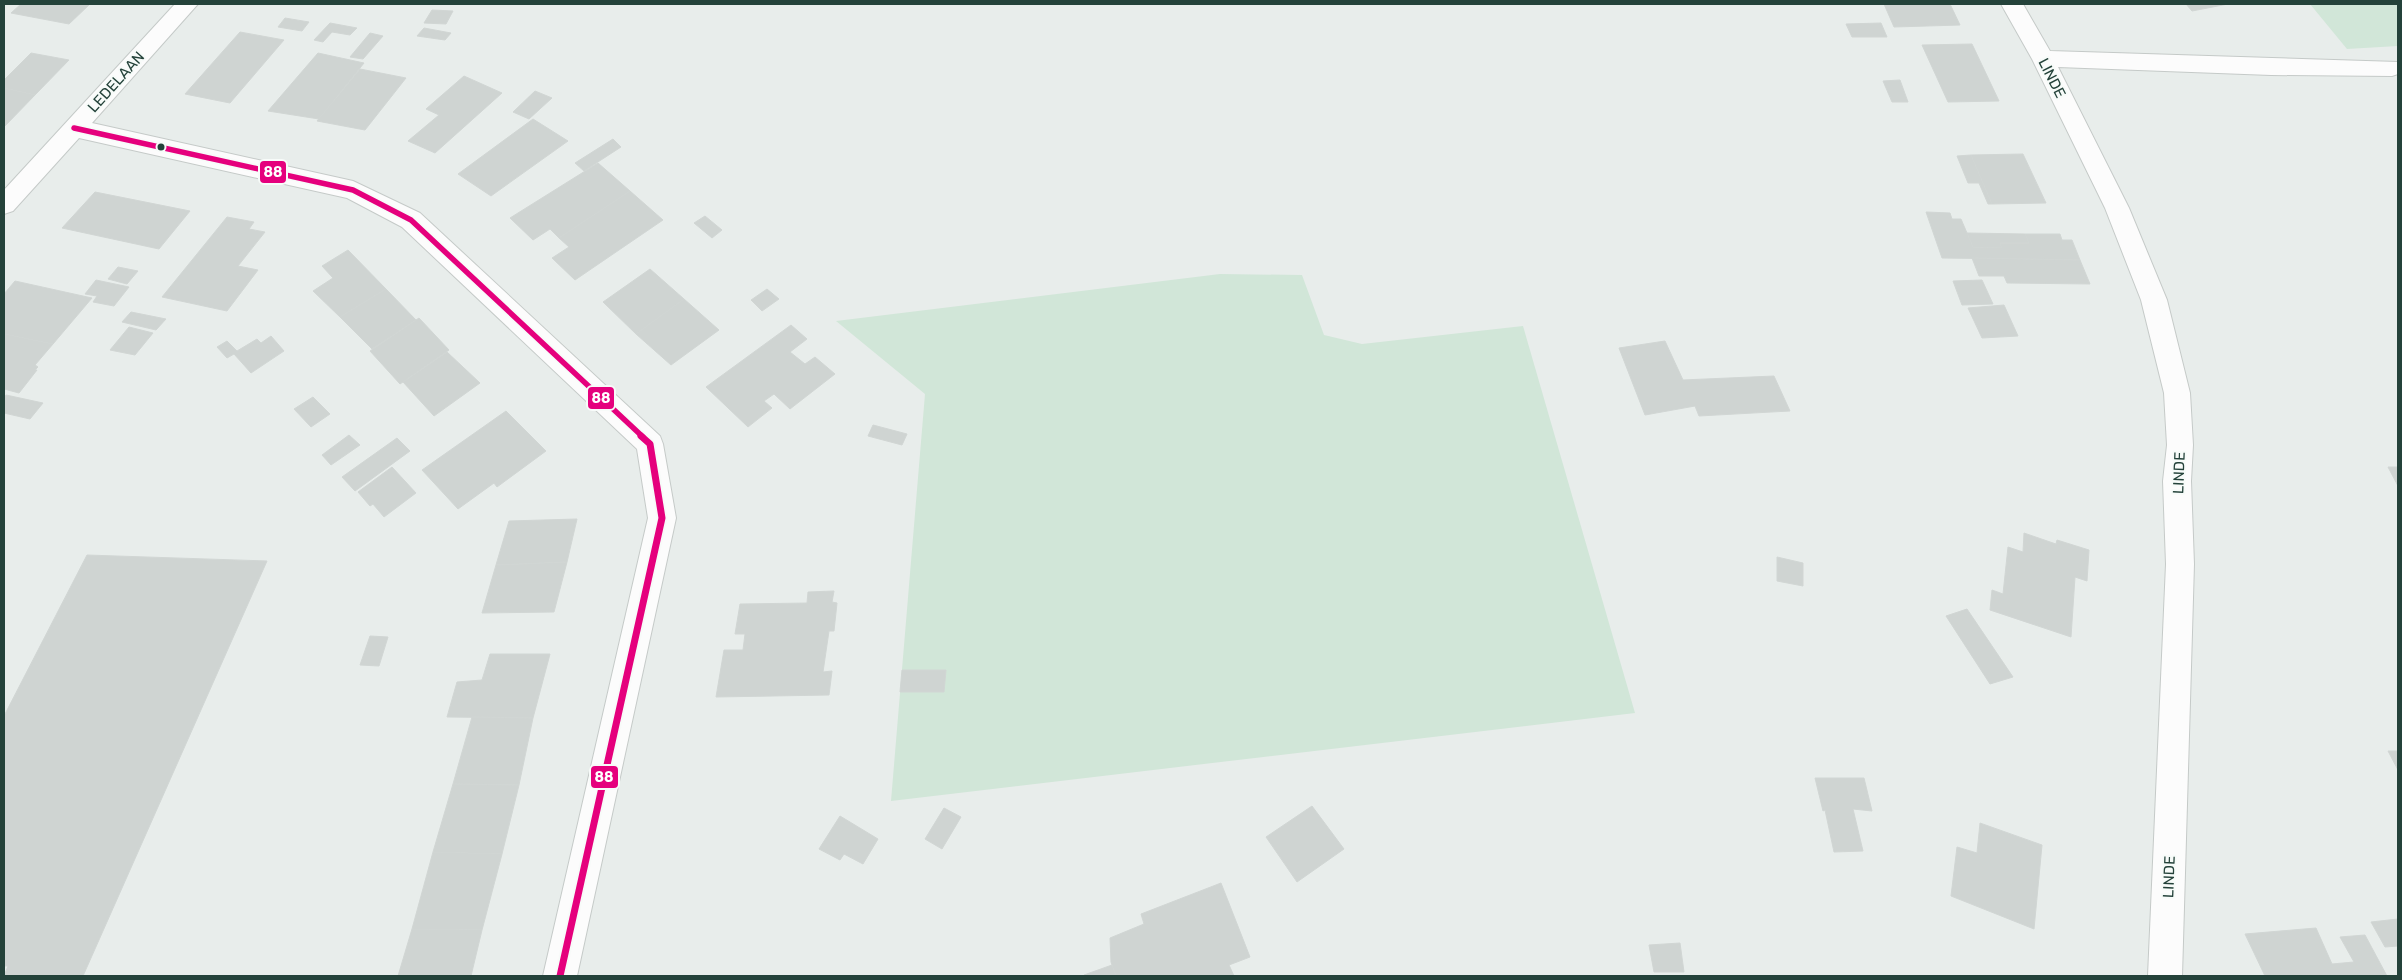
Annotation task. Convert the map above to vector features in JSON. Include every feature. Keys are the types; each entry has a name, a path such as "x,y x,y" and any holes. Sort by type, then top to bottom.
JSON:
{"street":[{"name":"LEDELAAN","path":"4,206 187,4"},
{"name":"LINDE","path":"2012,4 2043,59 2117,208 2154,300 2177,392 2180,445 2177,480 2180,564 2165,976"},
{"path":"2043,59 2261,67 2392,68"},
{"path":"74,128 353,190 411,220 650,444 662,518 560,976"}],"green space":[{"path":"2310,4 2398,4 2398,46 2347,49"},
{"path":"1220,274 1302,275 1324,335 1362,344 1523,326 1635,713 891,801 925,394 836,321"}],"building":[{"path":"21,4 90,4 69,24 11,13"},
{"path":"1884,4 1950,4 1960,25 1894,27"},
{"path":"2186,4 2228,4 2192,11"},
{"path":"432,10 453,11 446,24 424,23"},
{"path":"285,18 309,22 302,31 278,27"},
{"path":"330,23 357,28 350,35 332,32 323,42 314,40"},
{"path":"1881,23 1887,37 1852,37 1846,24"},
{"path":"424,28 451,33 445,40 417,36"},
{"path":"240,32 284,40 230,103 185,94"},
{"path":"370,33 383,36 363,59 350,57"},
{"path":"1972,44 1999,101 1948,102 1922,45"},
{"path":"31,53 69,60 35,95 4,88 4,80"},
{"path":"318,53 364,63 319,119 268,111"},
{"path":"360,69 406,78 365,130 317,121"},
{"path":"464,76 502,93 435,153 408,141 439,115 426,109"},
{"path":"1900,80 1908,102 1892,102 1883,81"},
{"path":"4,88 35,95 4,127"},
{"path":"535,91 552,98 529,119 513,112"},
{"path":"533,119 568,141 491,196 458,174"},
{"path":"613,139 621,147 584,171 575,163"},
{"path":"2023,154 2046,203 1992,204 1971,155"},
{"path":"1971,155 1992,204 1988,204 1979,183 1968,183 1957,156"},
{"path":"598,163 630,191 559,238 550,229 533,240 510,218"},
{"path":"630,191 663,220 575,280 552,258 569,247 559,238"},
{"path":"95,192 190,211 159,249 62,228"},
{"path":"1926,212 1950,213 1952,219 1961,219 1973,247 2002,248 2000,243 2029,243 2025,234 2060,234 2062,240 2072,240 2080,260 1942,258"},
{"path":"705,216 722,230 712,238 694,223"},
{"path":"227,217 254,222 249,229 265,232 238,266 258,270 227,311 162,297"},
{"path":"1967,233 2025,234 2029,243 2000,243 2002,248 1973,247"},
{"path":"348,250 386,289 340,317 313,291 333,278 322,266"},
{"path":"1972,258 2080,260 2090,284 2007,283 2004,276 1979,276"},
{"path":"118,267 138,271 127,284 108,279"},
{"path":"650,269 684,299 636,334 603,302"},
{"path":"96,280 129,287 114,306 93,302 97,296 85,294"},
{"path":"1982,280 1993,304 1962,305 1953,281"},
{"path":"15,281 92,298 53,344 4,334 4,294"},
{"path":"386,289 416,320 372,349 340,317"},
{"path":"767,289 779,299 762,311 751,300"},
{"path":"684,299 719,330 671,365 636,334"},
{"path":"2004,305 2018,336 1982,338 1968,308"},
{"path":"131,312 166,319 156,330 122,322"},
{"path":"419,318 449,350 400,384 370,351"},
{"path":"791,325 807,339 790,352 805,364 815,357 835,374 790,409 774,394 764,401 772,408 748,427 706,387"},
{"path":"129,327 153,333 135,355 110,350"},
{"path":"4,334 53,344 35,365 38,367 35,370 37,370 19,393 4,389"},
{"path":"271,336 284,351 251,373 234,354 227,358 217,347 227,341 237,351 257,339 261,343"},
{"path":"1665,341 1683,380 1774,376 1790,411 1699,416 1695,406 1645,415 1619,348"},
{"path":"447,352 480,383 434,416 403,382"},
{"path":"6,395 43,403 30,419 4,413 4,398"},
{"path":"313,397 330,414 311,427 294,409"},
{"path":"506,411 546,451 497,487 494,483 458,509 422,470"},
{"path":"873,425 907,434 902,445 868,436"},
{"path":"349,435 360,445 331,465 322,455"},
{"path":"397,438 410,451 355,491 342,477"},
{"path":"392,467 416,493 384,517 373,504 370,506 358,492"},
{"path":"2388,467 2398,467 2398,486"},
{"path":"577,519 567,562 496,565 509,521"},
{"path":"2024,533 2056,544 2057,540 2089,550 2087,581 2075,577 2071,637 1990,610 1992,590 2003,594 2008,547 2023,552"},
{"path":"87,555 267,561 83,976 4,976 8,966 4,966 4,716"},
{"path":"1777,557 1803,563 1803,586 1777,581"},
{"path":"567,562 554,612 482,613 496,565"},
{"path":"834,591 832,602 837,603 834,631 829,631 823,672 832,671 829,695 716,697 724,650 743,650 745,634 735,634 740,604 807,603 808,592"},
{"path":"1967,609 2013,677 1990,684 1946,616"},
{"path":"370,636 388,637 379,666 360,665"},
{"path":"490,654 550,654 533,718 447,717 457,682 482,680"},
{"path":"902,670 946,670 944,692 900,692"},
{"path":"472,717 533,718 519,785 453,784"},
{"path":"2388,751 2398,751 2398,770"},
{"path":"1815,778 1864,778 1872,811 1853,809 1863,851 1834,852 1825,810 1823,811"},
{"path":"453,784 519,785 502,854 433,852"},
{"path":"1312,806 1344,849 1297,882 1266,837"},
{"path":"944,808 961,817 942,849 925,839"},
{"path":"840,816 878,839 863,864 844,854 840,860 819,849"},
{"path":"1980,823 2042,845 2034,929 1951,896 1957,847 1977,853"},
{"path":"433,852 502,854 482,930 412,929"},
{"path":"1221,883 1250,957 1229,965 1234,976 1116,976 1111,962 1110,938 1144,924 1141,914"},
{"path":"2398,919 2398,946 2385,947 2371,922"},
{"path":"2316,928 2332,964 2354,962 2340,937 2365,935 2387,976 2265,976 2245,934"},
{"path":"412,929 482,930 471,976 398,976"},
{"path":"1680,943 1684,972 1654,972 1649,945"},
{"path":"1112,965 1116,976 1084,976 1084,975"}],"transit line":[{"name":"88","path":"74,128 353,190 411,220 650,444 662,518 560,976"}]}
